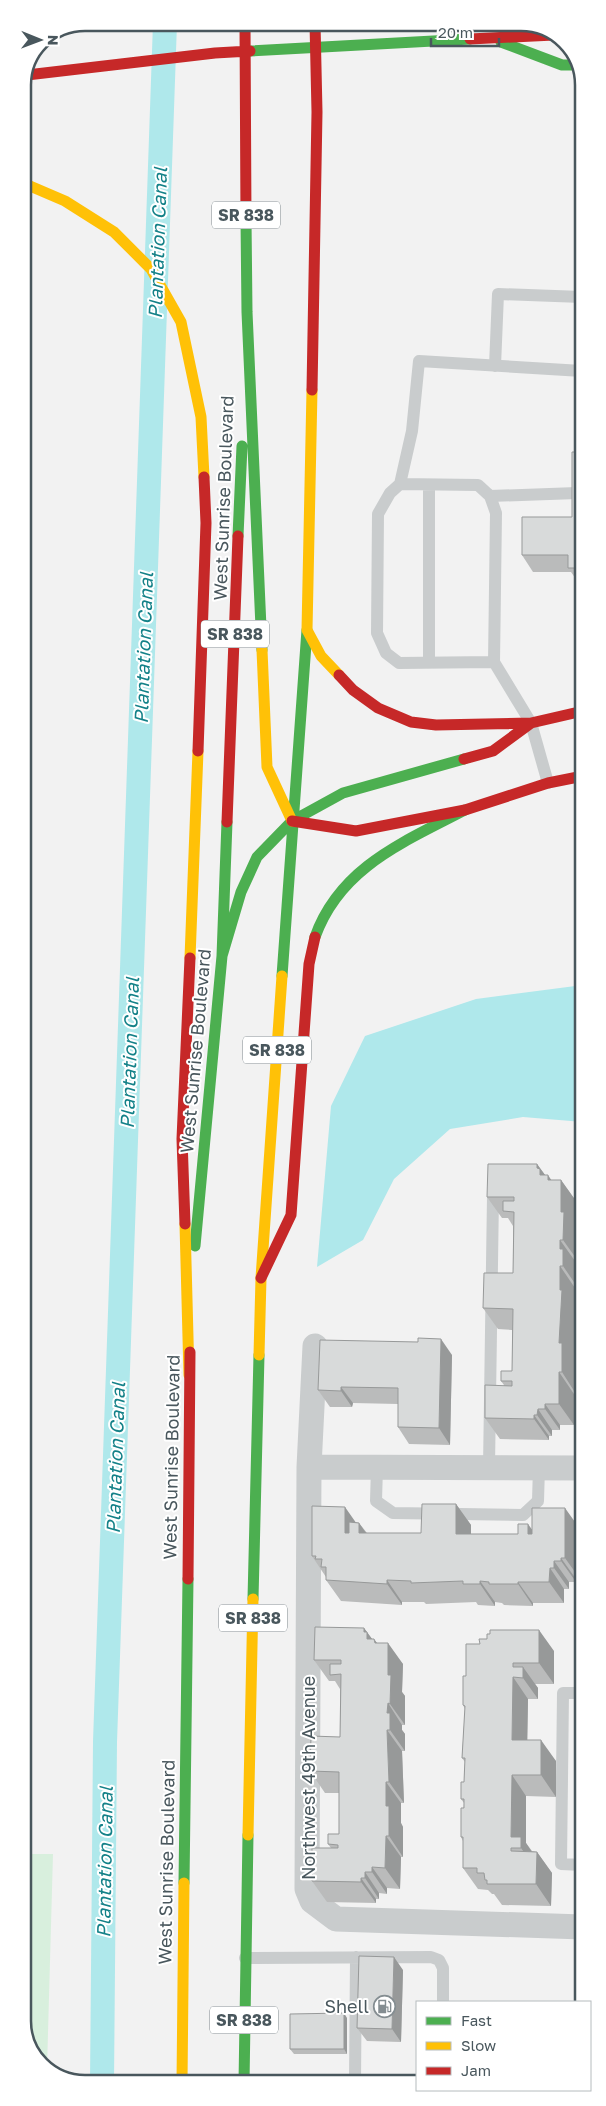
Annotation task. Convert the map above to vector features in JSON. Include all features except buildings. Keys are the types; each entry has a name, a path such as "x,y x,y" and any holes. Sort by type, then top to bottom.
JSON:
{"main road":[{"name":"West Sunrise Boulevard","path":"182,2075 189,1375 197,1220 222,956 247,312 245,31"},
{"name":"SR 838","path":"244,2075 245,1958 261,1278 307,630 317,112 315,31"},
{"path":"32,73 215,53 542,36"},
{"path":"490,38 562,65 571,64"},
{"path":"31,186 65,201 114,232 151,269 181,322 202,417 205,533 194,897 182,1139 189,1375"},
{"path":"247,312 266,767 292,822"},
{"path":"307,630 321,656 353,690 378,708 411,722 436,725 531,723 575,713"},
{"path":"222,956 241,892 257,857 292,822 343,793 493,751 531,723"},
{"path":"292,822 356,831 465,810 548,783 575,778"},
{"path":"261,1278 291,1215 308,981 312,948 322,918 344,884 375,858 465,810"}],"street":[{"name":"Northwest 49th Avenue","path":"315,1346 309,1467 307,1889 312,1901 336,1919 575,1927"},
{"path":"309,1467 575,1468"}],"lane":[{"path":"495,366 498,294 575,298"},
{"path":"494,662 399,663 386,653 377,633 378,514 390,492 400,484 412,431 418,362 575,371"},
{"path":"400,484 478,485 490,496 496,513 494,662 531,723 548,783"},
{"path":"429,485 429,662"},
{"path":"490,496 575,493"},
{"path":"489,1467 493,1196"},
{"path":"377,1467 376,1501 393,1513 523,1515 538,1501 538,1467"},
{"path":"575,1693 563,1693 561,1864 575,1865"},
{"path":"355,2075 356,1957"},
{"path":"245,1958 431,1957 439,1960 443,1968 442,2001"}],"green space":[{"path":"31,1854 53,1854 47,2058 34,2038 31,2020"}],"water":[{"path":"575,986 575,1121 523,1117 450,1129 394,1179 363,1240 317,1267 331,1106 365,1036 476,999"}],"waterway":[{"name":"Plantation Canal","path":"102,2075 105,1742 165,31"}],"traffic: fast":[{"path":"250,51 470,39"},
{"path":"501,42 562,65 571,65"},
{"path":"246,220 247,312 262,650"},
{"path":"238,536 242,446"},
{"path":"282,976 307,630"},
{"path":"222,956 241,892 257,857 292,821 343,793 464,759"},
{"path":"315,937 326,913 340,892 357,874 397,846 465,810"},
{"path":"195,1246 222,956 227,822"},
{"path":"253,1599 259,1355"},
{"path":"184,1883 188,1579"},
{"path":"244,2075 248,1835"}],"traffic: slow":[{"path":"31,186 65,201 114,232 151,269 181,322 201,417 204,477"},
{"path":"312,390 307,630 321,656 339,675"},
{"path":"262,650 267,767 292,821"},
{"path":"190,958 198,751"},
{"path":"259,1355 261,1278 282,976"},
{"path":"185,1224 189,1375"},
{"path":"248,1835 253,1599"},
{"path":"182,2075 184,1883"}],"traffic: jam":[{"path":"245,31 246,220"},
{"path":"312,390 317,112 315,31"},
{"path":"470,39 542,36"},
{"path":"32,74 215,53 250,51"},
{"path":"198,751 206,523 204,477"},
{"path":"227,822 238,536"},
{"path":"339,675 353,690 378,708 411,722 436,725 531,723 575,713"},
{"path":"464,759 493,751 531,723"},
{"path":"292,821 356,831 465,810 548,783 575,778"},
{"path":"261,1278 291,1215 309,964 315,937"},
{"path":"185,1224 182,1139 190,958"},
{"path":"188,1579 190,1352"}],"place":[{"name":"Shell","path":"385,2006"}]}
